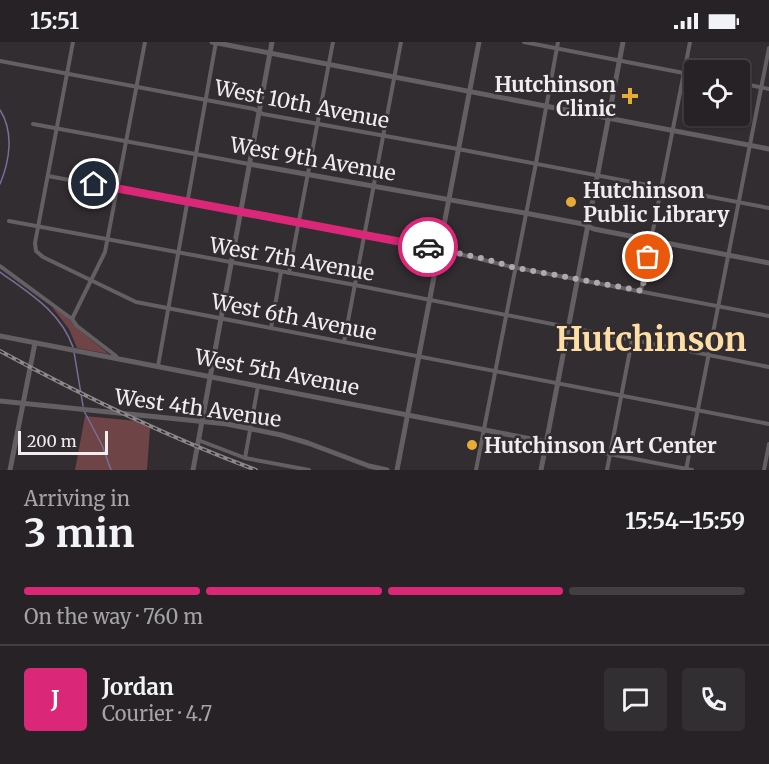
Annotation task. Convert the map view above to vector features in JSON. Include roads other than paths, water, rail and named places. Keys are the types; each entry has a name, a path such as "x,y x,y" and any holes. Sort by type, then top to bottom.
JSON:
{"street":[{"path":"38,226 73,42"},
{"path":"72,319 105,252 145,42"},
{"path":"158,366 215,42 769,149"},
{"path":"193,470 272,42"},
{"path":"289,273 333,42"},
{"path":"344,342 401,42"},
{"path":"397,470 479,42"},
{"path":"524,42 684,73 642,291"},
{"path":"476,470 558,42"},
{"path":"541,470 623,42"},
{"path":"687,60 690,42"},
{"path":"686,469 769,48"},
{"name":"West 10th Avenue","path":"0,61 769,208"},
{"path":"750,86 769,89"},
{"name":"West 9th Avenue","path":"33,124 526,213 769,263"},
{"path":"48,176 439,249 515,267 769,316"},
{"name":"West 7th Avenue","path":"9,221 355,285 769,367"},
{"name":"West 6th Avenue","path":"38,226 36,251 43,257 132,301 769,424"},
{"path":"0,266 72,319 77,326 116,356 115,358"},
{"path":"271,328 281,272"},
{"name":"West 5th Avenue","path":"0,336 547,442"},
{"path":"607,470 632,340"},
{"path":"10,470 34,343"},
{"path":"245,458 258,385"},
{"name":"West 4th Avenue","path":"0,401 196,420 250,429 308,443 360,463 387,470"},
{"path":"198,440 245,458 309,470"},
{"path":"547,442 692,470"},
{"path":"764,470 769,444"}],"waterway":[{"path":"0,110 9,137 8,156 0,184"},
{"path":"0,272 52,313 73,347"},
{"path":"74,352 83,406"},
{"path":"84,411 102,445 111,470"}],"railway":[{"path":"0,351 126,415 256,470"}],"place":[{"name":"Hutchinson Clinic","path":"630,96"},
{"name":"Hutchinson Public Library","path":"571,202"},
{"name":"Hutchinson Art Center","path":"472,445"}],"district":[{"name":"Hutchinson","path":"651,339"}]}
